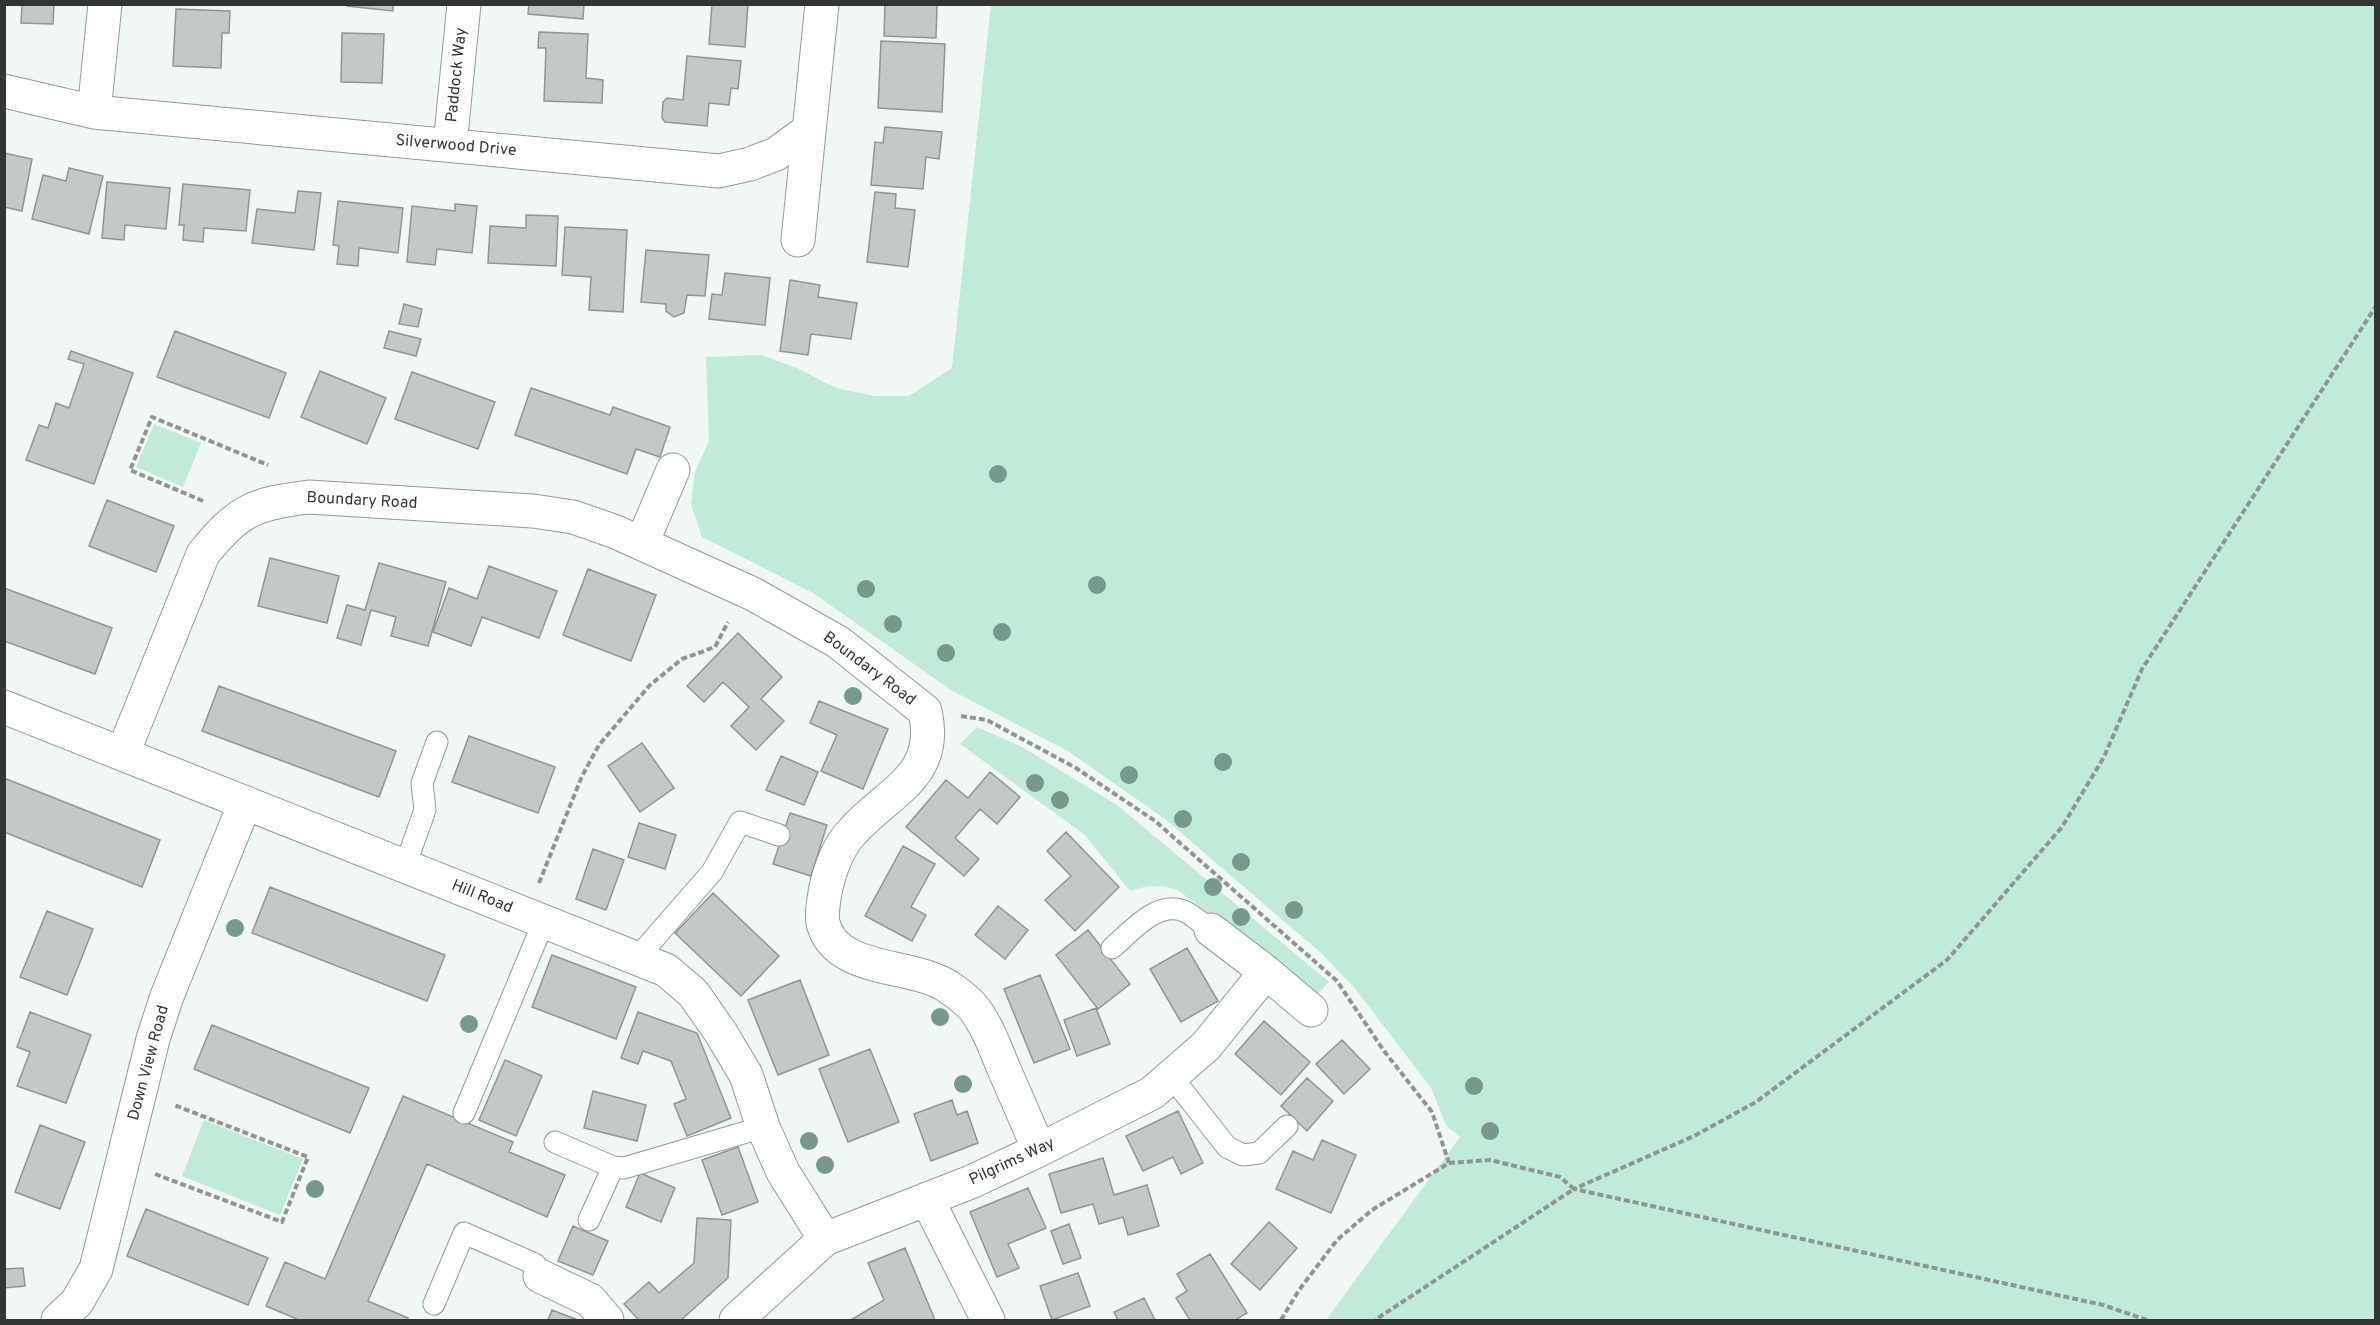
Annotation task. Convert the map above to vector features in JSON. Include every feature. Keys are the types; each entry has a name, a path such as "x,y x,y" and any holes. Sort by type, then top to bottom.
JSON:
{"street":[{"path":"94,112 105,4"},
{"name":"Paddock Way","path":"450,145 464,4"},
{"path":"798,240 822,4"},
{"name":"Silverwood Drive","path":"4,91 94,112 719,171 750,164 776,154 809,130"},
{"path":"642,543 673,470"},
{"name":"Boundary Road","path":"123,753 203,554 224,528 240,516 272,502 309,497 533,510 573,517 642,543 745,590 838,642 925,711 929,728 928,749 917,770 906,783 853,830 840,847 829,874 823,903 823,923 831,941 854,958 914,972 946,985 972,1007 991,1039 1039,1150"},
{"name":"Hill Road","path":"4,707 666,970 693,993 721,1033 746,1075 762,1127 783,1172 825,1239"},
{"name":"Down View Road","path":"58,1320 77,1302 96,1269 153,1039 167,996 245,803"},
{"path":"1211,930 1311,1010"},
{"name":"Pilgrims Way","path":"736,1320 825,1239 927,1199 1039,1150 1152,1093 1206,1046 1266,972"},
{"path":"927,1199 988,1320"},
{"path":"540,1276 590,1300 607,1320"}],"lane":[{"path":"405,866 425,810 422,783 436,742"},
{"path":"637,958 712,872 740,822 779,835"},
{"path":"1112,948 1155,912 1170,909 1183,911 1211,930"},
{"path":"464,1113 535,918"},
{"path":"1172,1076 1227,1147 1243,1155 1259,1153 1287,1126"},
{"path":"555,1142 613,1167 624,1168 762,1127"},
{"path":"589,1220 613,1167"},
{"path":"434,1304 464,1233 534,1264 540,1276"}],"path":[{"path":"1375,1320 1574,1189 1694,1136 1756,1102 1947,960 2062,827 2104,757 2142,669 2376,306"},
{"path":"240,516 130,470 152,417 309,482 309,497"},
{"path":"535,918 582,776 599,745 650,685 682,658 715,647 745,590"},
{"path":"124,1162 282,1222 308,1156 141,1092"},
{"path":"1281,1320 1299,1290 1337,1240 1372,1210 1449,1163 1490,1160 1560,1177 1574,1189 2103,1305 2147,1320"}],"green space":[{"path":"991,5 2375,5 2375,1320 1326,1320 1460,1137 1446,1125 1431,1088 1354,987 1321,953 1165,819 1068,751 951,690 813,593 702,537 691,504 695,472 709,441 706,357 761,355 797,368 836,388 875,396 909,396 952,368"},
{"path":"154,424 201,443 183,487 136,467"},
{"path":"977,727 1022,747 1117,805 1329,982 1316,996 1178,890 1154,886 1130,891 1085,835 960,744"},
{"path":"204,1120 303,1159 280,1215 182,1176"}],"building":[{"path":"11,4 54,4 53,24 21,23 22,5"},
{"path":"347,4 393,4 393,11 347,6"},
{"path":"529,4 584,4 583,19 528,14"},
{"path":"712,4 748,4 745,47 709,44"},
{"path":"885,4 937,4 936,38 884,36"},
{"path":"176,9 230,11 229,33 222,33 221,68 173,66"},
{"path":"539,32 588,34 586,78 603,80 602,103 544,101 546,48 538,48"},
{"path":"342,33 384,34 382,83 341,82"},
{"path":"881,41 945,44 942,112 878,108"},
{"path":"687,56 741,61 738,89 731,88 729,105 709,103 707,126 665,122 662,118 663,102 667,98 683,100"},
{"path":"885,127 942,132 939,159 926,157 923,189 871,185 875,142 883,143"},
{"path":"4,153 32,159 22,211 4,207"},
{"path":"69,168 103,176 89,234 32,219 43,175 66,181"},
{"path":"107,182 170,188 166,229 125,225 124,240 102,238"},
{"path":"183,184 250,190 246,231 204,228 203,242 183,240 184,225 179,225"},
{"path":"298,191 321,193 314,250 252,243 257,209 295,213"},
{"path":"875,192 896,194 895,208 915,210 908,267 867,262"},
{"path":"338,201 403,208 398,253 359,248 358,266 337,264 339,246 333,245"},
{"path":"455,204 477,206 472,253 437,249 435,265 407,262 412,206 455,211"},
{"path":"526,215 558,216 556,266 488,263 490,226 526,228"},
{"path":"565,227 627,230 623,312 589,310 591,277 562,275"},
{"path":"646,250 709,255 705,296 687,295 684,313 674,317 666,311 666,304 641,302"},
{"path":"725,273 770,278 765,325 709,319 712,294 722,295"},
{"path":"790,280 820,285 818,297 857,303 851,339 811,334 808,355 780,351"},
{"path":"404,304 422,309 418,327 399,324"},
{"path":"175,331 286,373 269,418 157,377"},
{"path":"389,331 421,339 416,356 384,348"},
{"path":"71,351 133,373 94,484 26,460 39,425 48,428 56,403 69,408 84,364 68,359"},
{"path":"320,371 386,398 367,444 301,417"},
{"path":"412,372 495,402 478,449 395,419"},
{"path":"531,388 610,415 613,407 670,427 660,457 636,449 627,474 515,435"},
{"path":"107,500 174,526 156,572 89,546"},
{"path":"270,558 339,576 327,623 258,606"},
{"path":"379,563 446,582 428,646 391,636 396,617 371,610 361,645 337,638 347,605 365,610"},
{"path":"489,566 557,591 539,638 482,617 471,646 433,632 449,588 477,599"},
{"path":"588,569 656,595 631,661 563,635"},
{"path":"4,588 112,628 95,674 4,641"},
{"path":"738,633 782,677 761,699 784,721 756,750 731,726 749,707 723,682 704,702 687,686"},
{"path":"219,686 396,751 379,797 202,731"},
{"path":"819,701 888,729 863,789 821,771 837,735 810,723"},
{"path":"469,736 555,767 538,813 452,782"},
{"path":"642,743 674,788 640,812 608,766"},
{"path":"781,756 818,772 804,805 766,790"},
{"path":"990,772 1020,797 997,824 980,809 955,838 979,859 964,876 906,827 946,780 968,798"},
{"path":"4,778 160,840 142,887 4,832"},
{"path":"790,813 827,825 811,876 773,864"},
{"path":"639,823 676,835 665,869 628,857"},
{"path":"1066,832 1119,887 1075,931 1045,900 1071,876 1047,851"},
{"path":"903,846 935,864 911,907 926,915 912,941 865,916"},
{"path":"593,849 624,860 606,910 576,899"},
{"path":"270,887 445,955 427,1001 252,933"},
{"path":"713,893 779,956 741,996 675,933"},
{"path":"998,906 1028,930 1005,959 975,935"},
{"path":"47,911 93,929 67,995 20,977"},
{"path":"1088,930 1130,984 1098,1009 1056,955"},
{"path":"1187,948 1218,1001 1181,1022 1150,969"},
{"path":"552,955 636,987 616,1039 532,1007"},
{"path":"1040,975 1070,1049 1034,1063 1004,989"},
{"path":"800,980 829,1055 778,1075 748,1000"},
{"path":"1096,1008 1110,1044 1077,1056 1064,1020"},
{"path":"30,1012 91,1035 66,1103 17,1086 30,1052 17,1047"},
{"path":"638,1012 697,1033 731,1118 687,1136 674,1104 686,1099 671,1061 643,1051 638,1064 621,1058"},
{"path":"1264,1021 1310,1062 1281,1095 1235,1054"},
{"path":"212,1025 369,1088 350,1133 194,1069"},
{"path":"1342,1040 1370,1069 1344,1094 1316,1064"},
{"path":"870,1049 899,1122 848,1142 819,1069"},
{"path":"505,1060 542,1076 516,1136 479,1120"},
{"path":"1307,1078 1333,1101 1307,1131 1281,1106"},
{"path":"593,1091 646,1105 637,1141 584,1128"},
{"path":"403,1096 513,1142 509,1152 565,1175 547,1217 427,1164 368,1301 408,1318 407,1320 299,1320 266,1306 285,1262 325,1279"},
{"path":"952,1100 957,1115 967,1111 978,1143 931,1161 914,1114"},
{"path":"1178,1111 1203,1163 1181,1174 1173,1157 1143,1171 1126,1136"},
{"path":"40,1125 85,1142 60,1209 15,1192"},
{"path":"1322,1140 1356,1155 1331,1213 1276,1189 1293,1151 1313,1160"},
{"path":"738,1147 758,1202 722,1215 702,1160"},
{"path":"1103,1158 1114,1195 1147,1185 1159,1226 1128,1235 1123,1217 1099,1224 1093,1204 1061,1213 1049,1174"},
{"path":"640,1173 675,1188 661,1222 626,1207"},
{"path":"1028,1188 1046,1228 1008,1244 1019,1268 997,1277 970,1212"},
{"path":"146,1209 268,1258 248,1305 127,1256"},
{"path":"697,1218 731,1220 728,1278 681,1320 639,1320 624,1304 649,1282 659,1293 694,1263"},
{"path":"1269,1222 1297,1248 1260,1290 1231,1264"},
{"path":"1069,1224 1081,1258 1063,1264 1051,1231"},
{"path":"573,1226 608,1241 593,1275 558,1261"},
{"path":"905,1248 935,1320 851,1320 884,1300 868,1263"},
{"path":"1210,1254 1247,1313 1235,1320 1190,1320 1176,1298 1187,1291 1177,1274"},
{"path":"23,1268 25,1286 4,1288 4,1269"},
{"path":"1078,1273 1090,1306 1052,1320 1040,1286"},
{"path":"1144,1298 1155,1320 1118,1320 1114,1312"},
{"path":"552,1310 578,1320 548,1320"}]}
